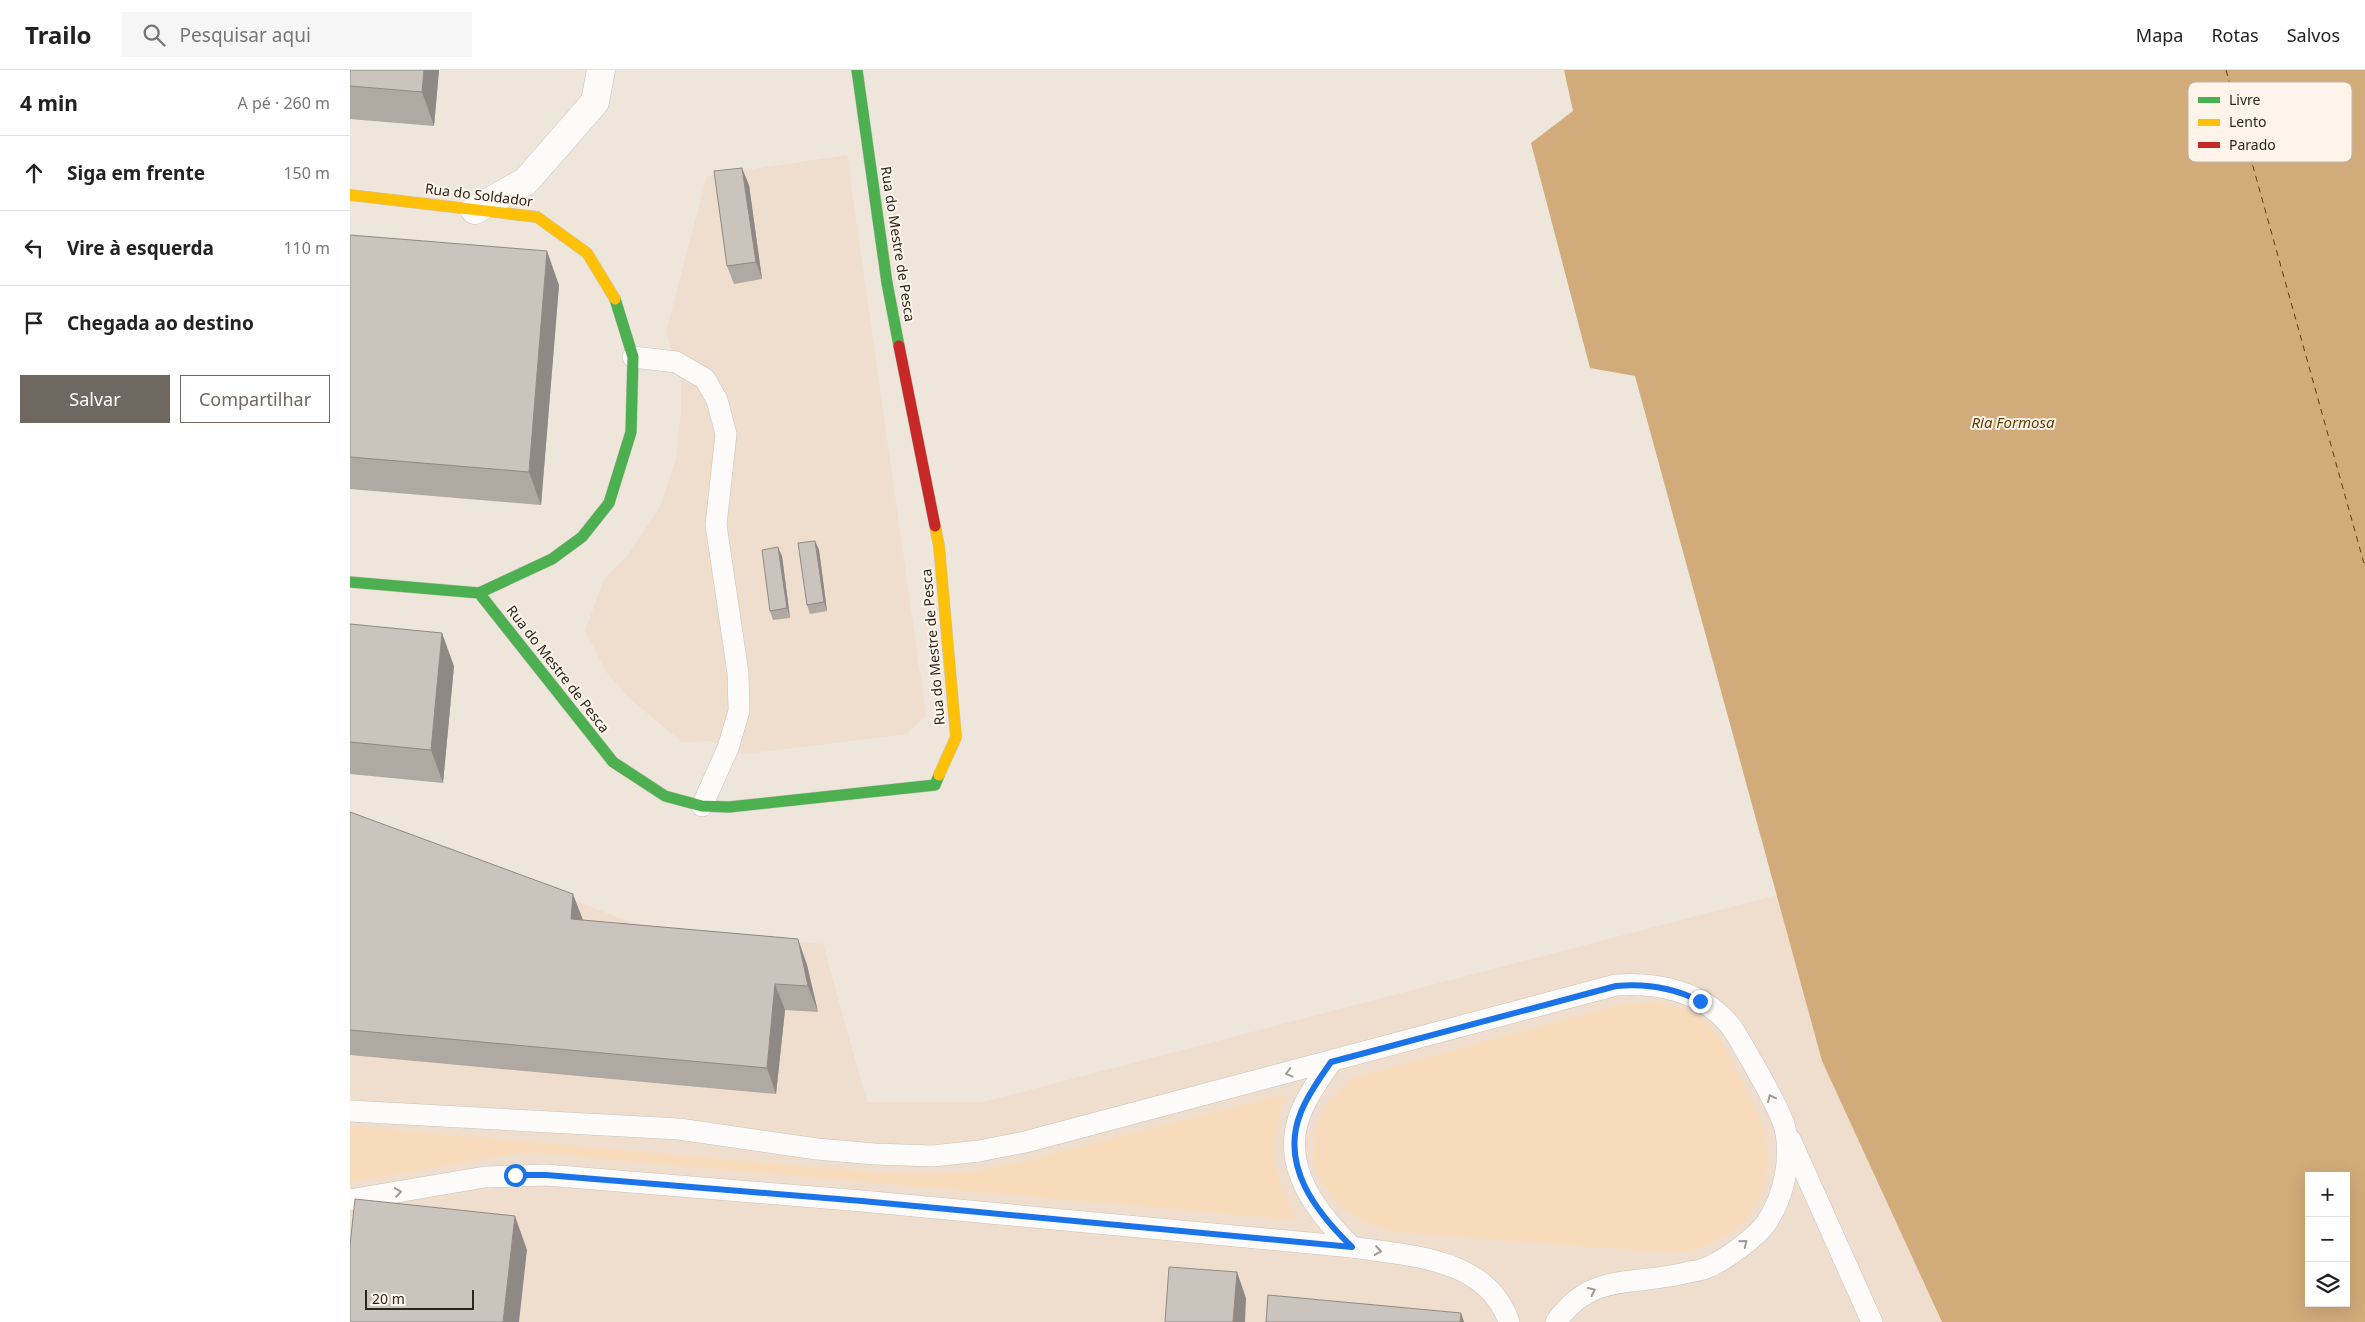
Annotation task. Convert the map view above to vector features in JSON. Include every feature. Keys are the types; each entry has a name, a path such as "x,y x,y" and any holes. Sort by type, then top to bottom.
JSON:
{"street":[{"path":"475,210 526,182 595,102 601,70"},
{"name":"Rua do Mestre de Pesca","path":"479,593 613,762 665,796 702,806 729,807 935,784 956,738 939,546 887,283 856,70"},
{"name":"Rua do Soldador","path":"350,195 537,217 586,253 614,295 633,357 631,432 610,503 582,537 552,559 479,593"},
{"path":"350,582 479,593"}],"lane":[{"path":"633,357 676,362 704,379 718,400 726,434 716,525 738,673 739,711 728,748 702,806"},
{"path":"350,1111 678,1129 817,1149 933,1156 979,1151 1025,1142 1616,986 1638,984 1664,987 1684,993 1700,1001 1716,1011 1730,1025 1762,1079 1872,1322"},
{"path":"1331,1062 1301,1112 1295,1134 1295,1159 1302,1182 1314,1203 1327,1223 1352,1247"},
{"path":"1556,1322 1568,1305 1593,1289 1624,1281 1671,1277 1710,1267 1744,1244 1766,1223 1782,1191 1787,1160 1784,1127"},
{"path":"350,1200 485,1177 546,1175 862,1201 1352,1247 1432,1259 1467,1271 1491,1290 1506,1311 1509,1322"}],"shaded area":[{"path":"847,155 926,715 907,734 744,754 711,741 682,742 629,698 607,673 585,631 604,579 628,555 660,507 676,459 681,412 681,382 666,331 707,176"},
{"path":"350,812 650,930 823,944 867,1102 983,1102 1777,895 1822,1061 1942,1322 350,1322"},
{"path":"1646,1002 1666,1004 1685,1009 1705,1022 1722,1044 1756,1109 1762,1125 1766,1141 1767,1164 1764,1184 1746,1218 1732,1231 1715,1241 1696,1249 1674,1253 1397,1232 1370,1224 1351,1214 1324,1186 1314,1163 1314,1140 1317,1125 1322,1113 1333,1098 1356,1077 1619,1005"},
{"path":"1286,1094 1276,1128 1275,1158 1282,1188 1297,1220 536,1153 512,1154 350,1182 350,1126 869,1172 931,1174 976,1171 1022,1162"}],"water":[{"name":"Ria Formosa","path":"1564,70 2365,70 2365,1322 1942,1322 1822,1061 1635,376 1590,368 1531,143 1573,111"}],"building":[{"path":"350,70 424,70 422,92 350,86"},
{"path":"742,168 756,262 727,266 714,171"},
{"path":"350,235 547,251 529,472 350,457"},
{"path":"815,541 824,602 807,605 798,543"},
{"path":"778,547 787,608 770,611 762,550"},
{"path":"350,624 442,633 431,750 350,742"},
{"path":"350,812 573,894 571,919 798,939 808,986 775,984 767,1068 350,1030"},
{"path":"355,1199 515,1216 503,1322 350,1322 350,1245"},
{"path":"1169,1267 1237,1272 1233,1322 1165,1322"},
{"path":"1268,1295 1461,1313 1460,1322 1266,1322"}],"ferry route":[{"path":"2226,70 2229,82"},
{"path":"2252,162 2365,567"}],"traffic: fast":[{"path":"857,70 887,283 899,346"},
{"path":"479,593 552,559 582,537 609,503 631,432 633,357 615,299"},
{"path":"350,582 479,593 613,762 665,796 702,806 729,807 935,785 939,775"}],"traffic: slow":[{"path":"350,195 537,217 587,253 615,299"},
{"path":"935,526 939,546 956,737 939,775"}],"traffic: jam":[{"path":"899,346 935,526"}],"route":[{"path":"515,1175 546,1175 862,1201 1352,1247 1327,1223 1314,1203 1302,1182 1295,1159 1295,1134 1301,1112 1331,1062 1616,986 1638,984 1664,987 1684,993 1700,1001"}]}
